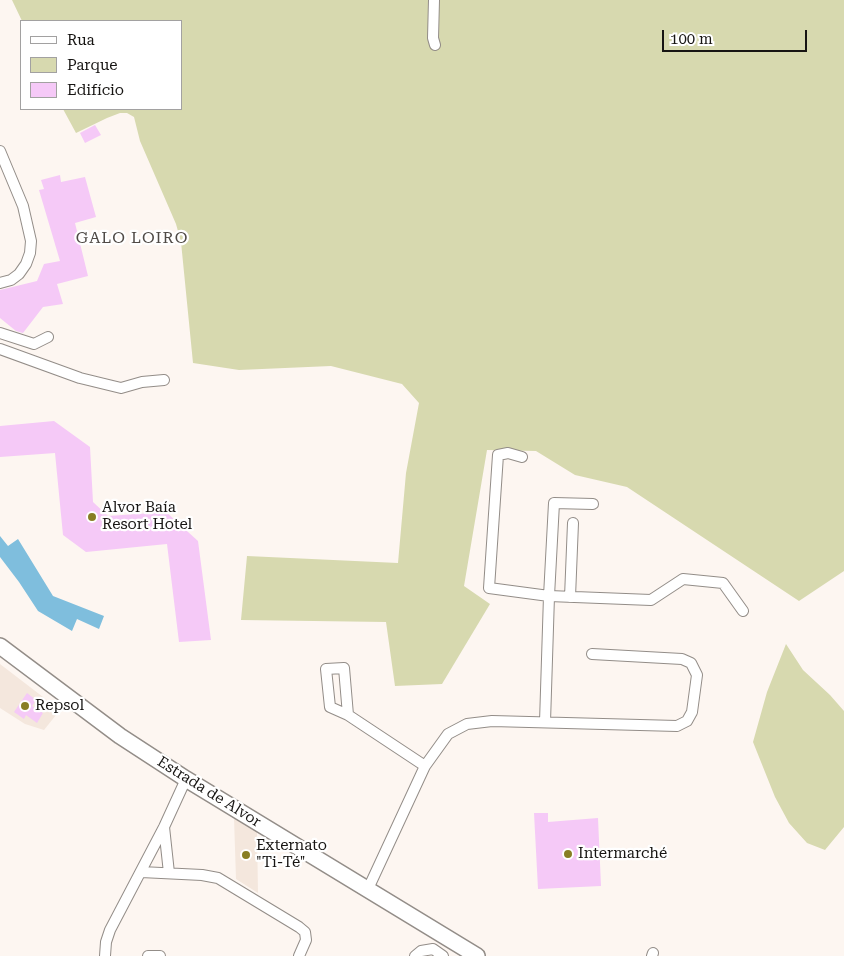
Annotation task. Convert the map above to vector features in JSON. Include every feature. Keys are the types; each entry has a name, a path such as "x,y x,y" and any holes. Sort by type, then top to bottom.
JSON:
{"street":[{"path":"434,0 433,38 435,45"},
{"path":"0,151 23,206 31,241 28,259 19,274 11,280 0,283"},
{"path":"0,333 34,344 48,337"},
{"path":"0,349 80,378 121,388 142,382 164,380"},
{"path":"522,457 508,453 498,456 489,588 549,596 651,600 683,579 723,583 743,610"},
{"path":"544,722 554,503 592,504"},
{"path":"570,596 573,522"},
{"name":"Estrada de Alvor","path":"0,646 120,736 186,779 477,956"},
{"path":"368,889 425,766 448,734 467,724 492,721 677,726 687,721 692,712 697,675 691,664 682,658 592,654"},
{"path":"348,714 425,766"},
{"path":"105,956 106,942 110,930 164,827 186,779"},
{"path":"164,827 169,873"},
{"path":"140,872 202,875 218,878 300,927 304,932 306,940 299,956"},
{"path":"415,956 421,951 433,949 443,956"},
{"path":"148,956 160,956"}],"shaded area":[{"path":"0,664 60,710 44,730 25,724 0,708"},
{"name":"Externato \"Ti-Té\"","path":"234,818 257,831 258,893 236,879"}],"green space":[{"path":"12,0 844,0 844,571 799,601 627,487 575,475 536,451 487,450 464,586 490,604 442,684 395,686 386,622 241,620 247,556 398,563 406,473 419,403 402,384 331,366 239,370 193,363 181,242 176,224 140,141 134,117 127,113 120,113 76,133 64,110 182,110 182,20 22,20"},
{"path":"786,644 803,670 844,711 844,827 825,850 807,843 789,823 775,797 753,742 767,692"}],"water":[{"path":"0,536 8,546 18,539 53,596 104,616 99,629 77,619 72,631 38,611 0,557"}],"building":[{"path":"95,125 101,135 85,143 80,133"},
{"path":"60,175 61,182 85,177 96,217 75,223 88,276 57,284 63,304 43,307 23,333 16,331 0,318 0,290 37,281 44,264 60,261 39,190 44,189 41,180"},
{"path":"54,421 90,447 93,502 108,516 166,512 198,541 211,640 179,642 167,544 86,552 63,535 55,453 0,457 0,426"},
{"path":"27,693 36,700 32,706 43,713 37,723 26,715 24,719 14,712"},
{"name":"Intermarché","path":"534,813 548,813 548,822 598,818 601,886 538,889"}],"place":[{"name":"Alvor Baía Resort Hotel","path":"92,517"},
{"name":"Repsol","path":"25,706"},
{"name":"Intermarché","path":"568,854"},
{"name":"Externato \"Ti-Té\"","path":"246,855"}],"district":[{"name":"GALO LOIRO","path":"132,238"}]}
